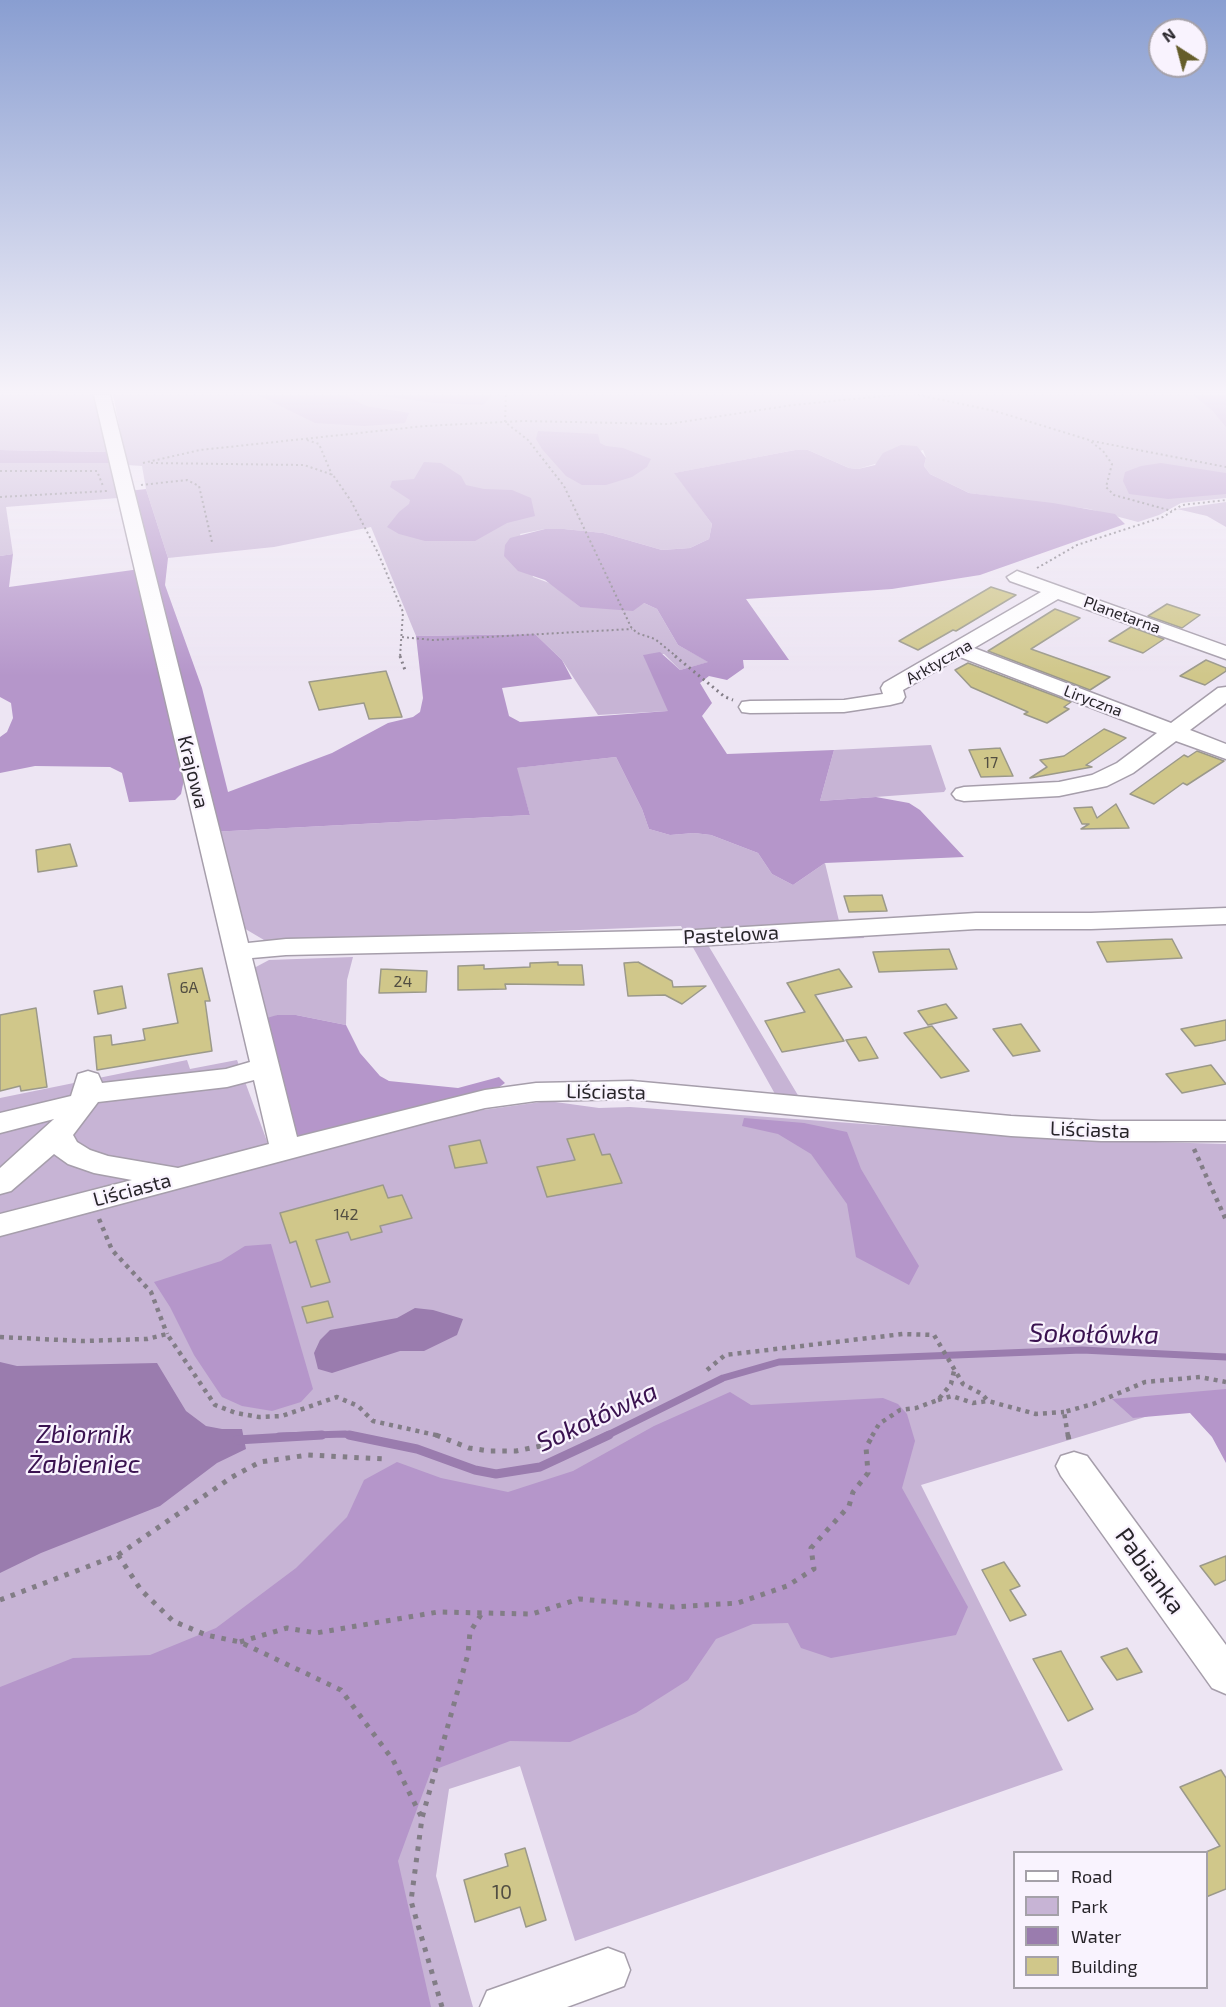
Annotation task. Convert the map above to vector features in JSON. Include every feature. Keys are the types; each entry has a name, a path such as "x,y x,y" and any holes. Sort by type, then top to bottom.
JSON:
{"street":[{"name":"Krajowa","path":"125,489 285,1149"},
{"name":"Planetarna","path":"1017,578 1226,653"},
{"name":"Arktyczna","path":"750,707 844,706 890,699 894,697 892,688 960,650 1047,588"},
{"name":"Liryczna","path":"960,650 1226,752"},
{"path":"964,794 1059,789 1085,785 1125,768 1226,693"},
{"name":"Pastelowa","path":"237,952 286,947 695,938 999,920 1091,921 1226,916"},
{"path":"0,1123 86,1092 227,1078 265,1067"},
{"name":"Liściasta","path":"0,1225 285,1149 485,1099 570,1090 632,1090 1011,1126 1187,1132 1226,1131"},
{"path":"0,1184 58,1134 86,1092"},
{"path":"58,1134 65,1148 105,1166 186,1175"},
{"name":"Pabianka","path":"1074,1466 1226,1676"},
{"path":"502,2007 608,1970"}],"path":[{"path":"200,489 212,542"},
{"path":"342,489 351,501 403,612 399,653 406,673"},
{"path":"565,489 633,629"},
{"path":"1108,489 1114,495 1172,511"},
{"path":"0,498 116,490"},
{"path":"1047,588 1034,576 1035,569 1077,545 1163,517 1187,504 1226,501"},
{"path":"402,637 433,640 633,629 655,639 725,697 750,707"},
{"path":"1187,1132 1226,1220"},
{"path":"93,1200 108,1244 151,1292 167,1334 215,1405 236,1413 282,1416 337,1397 357,1406 373,1421 437,1434 469,1448 489,1451 516,1451 544,1446 565,1441 593,1427"},
{"path":"0,1337 82,1341 147,1339 167,1334"},
{"path":"707,1370 725,1355 903,1334 934,1335 963,1384 982,1394 988,1401"},
{"path":"938,1400 951,1384 954,1371"},
{"path":"240,1642 288,1628 316,1633 438,1612 532,1614 579,1599 674,1607 738,1603 787,1586 814,1569 811,1548 849,1506 853,1492 868,1473 866,1447 879,1424 900,1410 916,1408 952,1396 973,1403 988,1401 1014,1406 1036,1414 1064,1412 1093,1404 1119,1391 1145,1382 1200,1377 1226,1382"},
{"path":"1064,1412 1074,1466"},
{"path":"0,1600 118,1555 231,1477 260,1462 308,1455 385,1459"},
{"path":"118,1555 141,1590 173,1621 206,1635 240,1642 341,1690 393,1760 422,1818"},
{"path":"442,2007 427,1963 411,1901 422,1818 468,1654 470,1632 482,1614"}],"green space":[{"path":"0,489 116,489 118,498 6,507 13,554 0,556"},
{"path":"146,489 686,489 712,524 709,539 690,548 662,550 603,533 564,529 545,529 520,534 533,577 552,584 580,607 644,603 657,609 678,645 709,662 680,670 664,654 644,655 669,711 598,715 562,660 535,634 416,636 371,527 274,547 168,558"},
{"path":"960,489 1226,489 1226,498 1181,503 1159,515 1138,522 1089,509 969,493"},
{"path":"1226,502 1226,527 1207,516 1177,509"},
{"path":"931,745 946,789 944,792 820,801 834,750"},
{"path":"616,757 642,809 649,829 670,835 694,833 711,835 758,853 772,874 793,885 825,863 839,921 862,920 864,938 708,945 799,1097 775,1094 681,926 275,942 264,940 242,927 211,832 530,815 516,768"},
{"path":"353,957 347,980 346,1025 296,1015 277,1015 263,1024 254,968 269,960"},
{"path":"187,1060 190,1069 237,1060 268,1144 0,1213 0,1098"},
{"path":"548,1101 599,1108 630,1107 1084,1140 1226,1144 1226,1427 1201,1400 921,1485 1063,1770 575,1941 520,1766 449,1789 436,1876 473,2007 0,2007 0,1237 292,1153 454,1114"}],"shaded area":[{"path":"146,489 168,558 165,585 202,688 228,792 332,753 388,723 413,717 420,712 423,698 416,636 535,634 562,660 572,679 502,688 509,716 520,722 668,711 643,655 660,652 680,670 708,662 678,645 657,609 644,603 633,611 580,607 545,580 518,571 504,556 505,545 510,538 545,529 564,529 603,533 662,550 690,548 709,539 712,524 686,489 960,489 969,493 1053,503 1115,514 1125,524 980,575 892,589 746,599 789,660 743,660 744,668 727,680 709,676 700,683 712,703 702,716 727,754 834,750 820,801 876,797 909,803 920,810 964,857 825,863 793,885 772,874 758,853 711,835 694,833 670,835 649,829 642,809 616,757 517,768 530,815 211,832 128,491"},
{"path":"393,489 512,490 531,498 535,516 507,523 475,541 425,541 399,534 387,527 409,504 410,500"},
{"path":"1127,489 1226,489 1226,494 1168,499 1129,494"},
{"path":"13,554 9,587 140,569 187,765 181,794 175,800 129,802 122,773 110,767 35,766 0,773 0,737 7,732 13,718 11,703 0,697 0,556"},
{"path":"277,1015 296,1015 346,1025 360,1053 380,1076 389,1081 458,1088 499,1077 505,1083 498,1088 294,1137 263,1025 267,1018"},
{"path":"744,1118 804,1123 847,1132 861,1169 919,1266 909,1285 856,1257 847,1204 811,1154 778,1134 742,1126"},
{"path":"271,1244 313,1389 301,1402 272,1411 242,1406 222,1397 194,1355 170,1307 154,1282 221,1261 245,1246"},
{"path":"1226,1389 1226,1463 1212,1437 1190,1413 1133,1418 1112,1399"},
{"path":"730,1392 751,1405 883,1398 898,1404 907,1414 915,1441 902,1488 968,1607 956,1635 831,1658 801,1648 788,1623 753,1624 716,1639 688,1680 636,1713 570,1742 510,1741 431,1771 398,1861 431,2007 0,2007 0,1687 73,1658 150,1655 216,1628 296,1568 347,1517 364,1480 397,1462 441,1478 508,1492 573,1471 654,1426"}],"water":[{"path":"415,1308 433,1310 463,1319 457,1335 424,1351 400,1351 332,1373 318,1369 314,1353 320,1340 330,1330 397,1318"},
{"name":"Zbiornik Żabieniec","path":"0,1362 17,1366 157,1363 186,1411 206,1426 242,1429 246,1449 217,1463 160,1506 41,1553 0,1573"}],"building":[{"path":"991,587 1016,595 956,631 953,630 918,650 899,641"},
{"path":"1167,604 1200,615 1182,628 1148,616"},
{"path":"1055,609 1080,618 1031,649 1110,677 1090,690 988,651"},
{"path":"1131,627 1164,639 1143,653 1109,641"},
{"path":"1206,660 1226,668 1226,671 1205,685 1180,676"},
{"path":"968,663 1071,702 1064,707 1069,709 1047,723 1024,714 1028,712 971,687 955,670"},
{"path":"386,671 402,717 369,719 364,703 319,710 309,682"},
{"path":"1104,729 1126,738 1086,765 1092,767 1030,778 1047,767 1040,760 1064,756"},
{"path":"1000,748 1013,776 981,777 969,750"},
{"path":"1197,751 1224,761 1187,785 1183,783 1154,804 1130,794 1184,755 1188,757"},
{"path":"1116,804 1129,828 1081,829 1089,824 1082,824 1074,808 1092,807 1097,818"},
{"path":"70,844 77,866 38,872 36,850"},
{"path":"882,895 887,911 849,912 844,896"},
{"path":"1172,939 1182,958 1107,962 1097,942"},
{"path":"949,949 957,969 879,972 873,952"},
{"path":"558,962 558,965 582,965 584,985 505,984 506,989 458,990 458,966 484,965 484,969 530,967 530,963"},
{"path":"638,962 672,981 673,987 706,986 682,1004 665,995 628,996 624,963"},
{"path":"202,968 210,1001 205,1001 212,1051 97,1070 94,1037 111,1035 112,1045 145,1040 143,1029 178,1023 168,974"},
{"path":"381,969 427,971 426,992 379,993"},
{"path":"839,969 852,987 815,995 844,1041 782,1052 765,1021 805,1012 787,983"},
{"path":"122,986 126,1008 98,1014 94,991"},
{"path":"946,1004 957,1018 928,1025 918,1011"},
{"path":"36,1008 47,1087 21,1091 20,1086 0,1091 0,1015"},
{"path":"1226,1020 1226,1040 1212,1043 1195,1046 1181,1029"},
{"path":"1021,1024 1040,1051 1013,1056 993,1029"},
{"path":"932,1026 969,1071 941,1078 904,1033"},
{"path":"866,1037 878,1058 859,1061 846,1040"},
{"path":"1211,1065 1226,1084 1182,1093 1166,1074"},
{"path":"594,1134 602,1155 610,1154 622,1183 547,1197 537,1167 575,1160 567,1139"},
{"path":"480,1140 487,1163 455,1168 449,1146"},
{"path":"383,1185 388,1198 402,1195 412,1218 380,1226 382,1232 351,1240 348,1232 316,1240 330,1282 311,1287 296,1241 290,1243 280,1213"},
{"path":"328,1301 333,1317 307,1323 302,1307"},
{"path":"1226,1556 1226,1580 1215,1585 1200,1566"},
{"path":"1004,1562 1020,1586 1010,1590 1026,1615 1010,1621 982,1570"},
{"path":"1127,1648 1142,1672 1117,1680 1101,1657"},
{"path":"1061,1651 1093,1709 1068,1721 1033,1659"},
{"path":"1221,1770 1226,1778 1226,1889 1208,1896 1208,1851 1220,1846 1180,1787"},
{"path":"525,1848 546,1920 526,1927 520,1907 475,1922 464,1880 508,1866 505,1854"}],"waterway":[{"name":"Sokołówka","path":"606,1436 723,1378 779,1362 1082,1350 1226,1357"},
{"name":"Sokołówka","path":"279,1436 345,1434 356,1436"},
{"name":"Sokołówka","path":"237,1440 322,1435"},
{"name":"Sokołówka","path":"349,1435 417,1449 475,1470 496,1474 540,1467 609,1435"}]}
